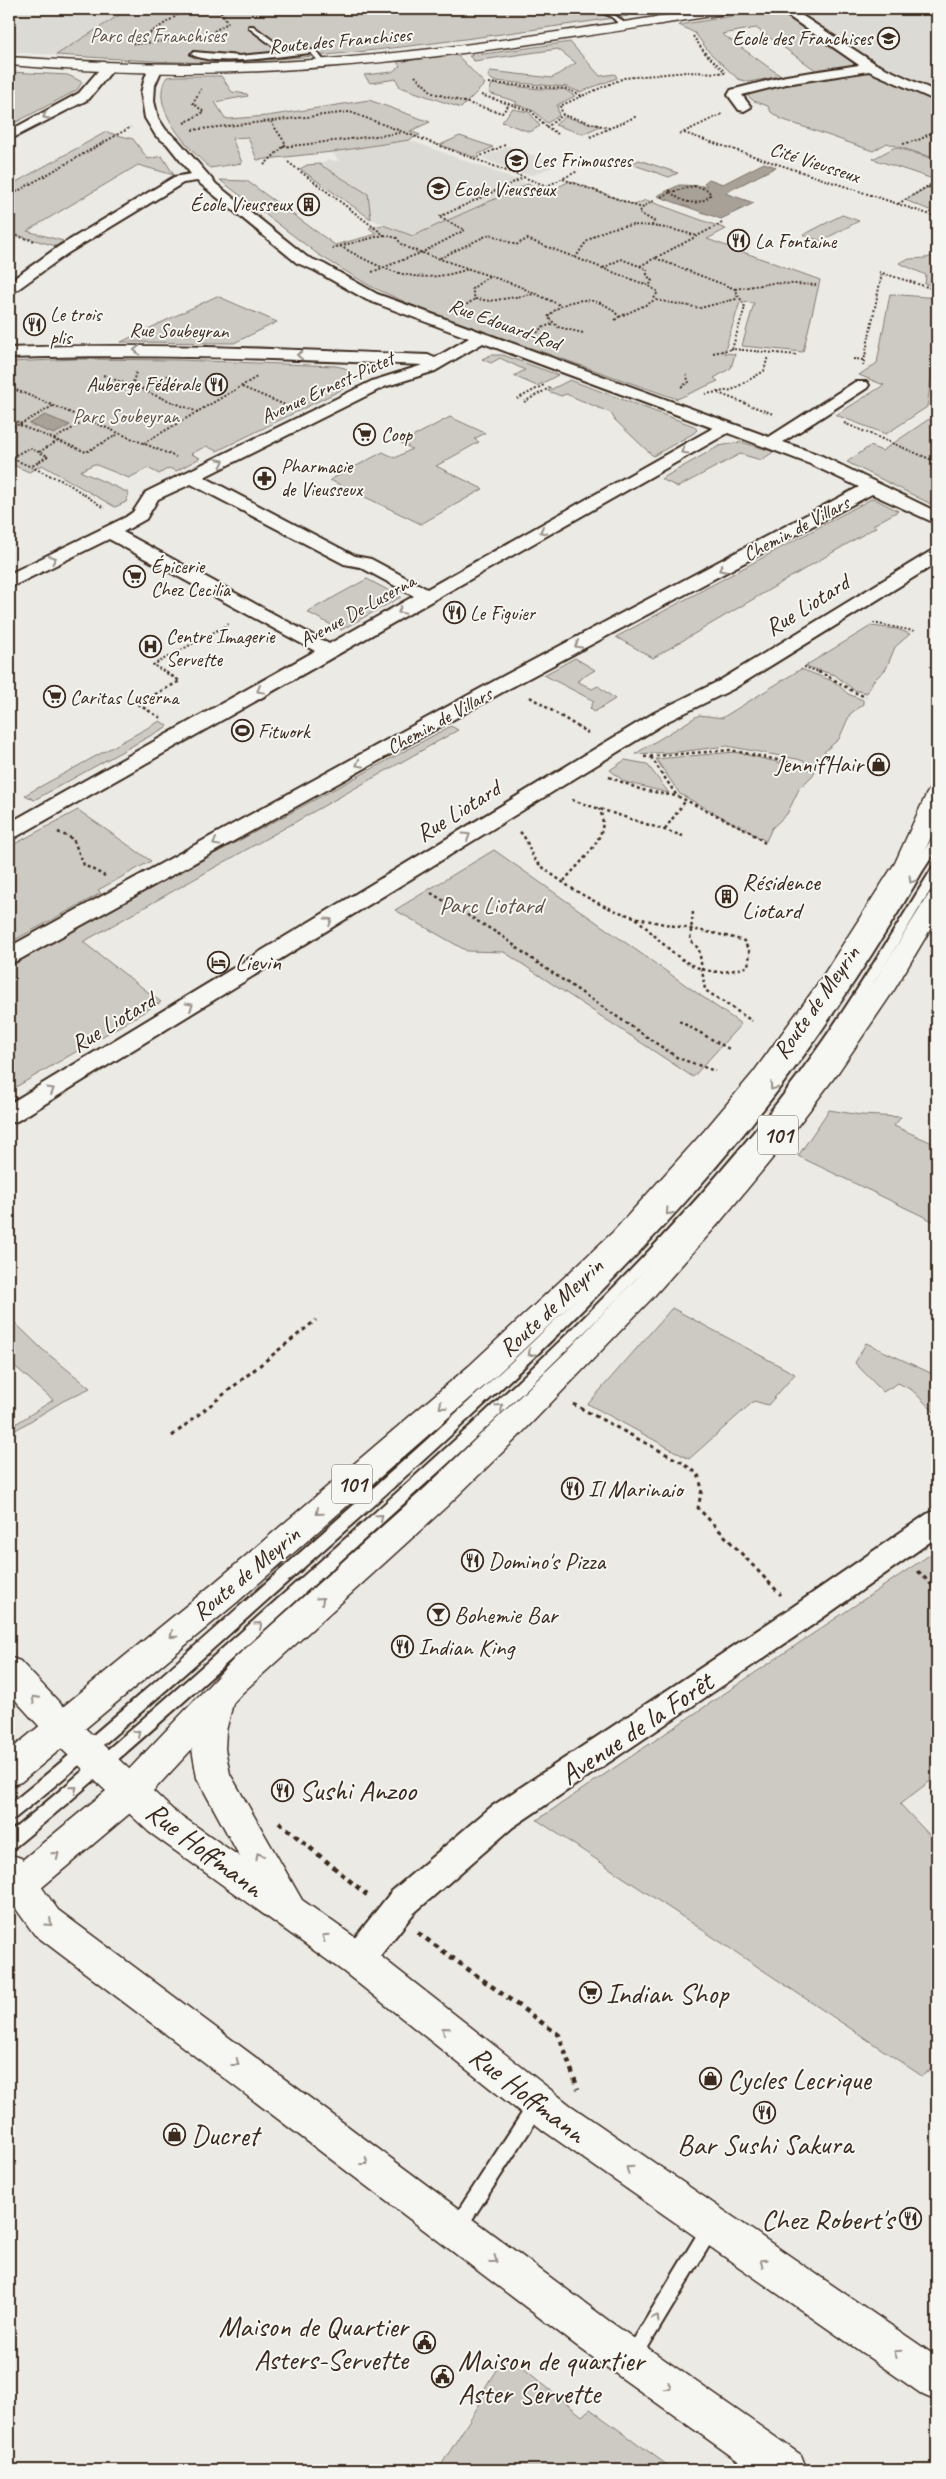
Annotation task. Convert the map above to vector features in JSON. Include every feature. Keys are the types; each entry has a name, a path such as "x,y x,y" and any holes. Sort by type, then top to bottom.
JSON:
{"main road":[{"name":"Route des Franchises","path":"9,61 156,69 232,68 322,63 458,48 624,26 732,9"},
{"name":"Route de Meyrin","path":"61,1727 224,1594 479,1374 623,1239 677,1180 743,1102 824,994 906,863 922,833 937,795"},
{"name":"Route de Meyrin","path":"130,1792 166,1756 245,1669 437,1496 534,1402 669,1263 760,1158 820,1081 899,964 937,898"},
{"name":"Rue Hoffmann","path":"9,1671 61,1727 161,1821 357,1960 538,2104 712,2227 937,2381"},
{"path":"222,1693 213,1714 208,1735 208,1756 214,1778 292,1914"},
{"name":"101","path":"9,1771 61,1727"},
{"name":"101","path":"12,1883 130,1792"},
{"path":"12,1883 46,1922 455,2231 631,2360 786,2470"}],"street":[{"path":"784,9 871,67 937,97"},
{"path":"9,136 84,96 109,67"},
{"path":"744,107 735,95 736,93 757,86 803,76 871,67"},
{"name":"Rue Edouard-Rod","path":"156,69 148,84 146,100 162,134 171,140 200,176 302,260 372,297 480,338 772,442 816,460 937,519"},
{"path":"9,289 63,250 179,180 200,176"},
{"name":"Avenue Ernest-Pictet","path":"9,581 132,521 152,496 378,384 429,368 480,338"},
{"name":"Rue Soubeyran","path":"9,354 100,350 195,350 414,362 447,356"},
{"name":"Rue Soubeyran","path":"348,358 370,371 378,384"},
{"path":"772,442 861,385"},
{"name":"Avenue De-Luserna","path":"9,832 727,427"},
{"path":"191,477 350,560 365,563 427,596"},
{"name":"Chemin de Villars","path":"9,956 503,684 872,487"},
{"path":"110,532 329,651"},
{"name":"Rue Liotard","path":"9,1115 189,1007 661,717 726,685 937,555"},
{"name":"Avenue de la Forêt","path":"357,1960 403,1902 502,1817 801,1617 937,1522"}],"lane":[{"path":"595,9 613,15 624,26"},
{"path":"252,27 286,52"},
{"path":"194,54 228,59 263,57 286,52 313,51 322,63"},
{"path":"9,1842 94,1758 470,1410 586,1299 643,1240 722,1150 805,1045 858,968 937,838"},
{"path":"9,1814 94,1758 485,1422 575,1336 654,1254 740,1157 821,1052 870,980 937,870"},
{"path":"455,2231 538,2104"},
{"path":"631,2360 712,2227"}],"path":[{"path":"135,44 187,9"},
{"path":"206,36 228,23 219,9"},
{"path":"691,32 705,53 726,73 736,93"},
{"path":"127,45 184,38"},
{"path":"563,115 560,106 624,78 686,72 726,73"},
{"path":"413,73 433,93 502,113 509,105"},
{"path":"490,83 567,89 582,96"},
{"path":"183,123 204,112 193,103 202,89"},
{"path":"481,95 531,111 547,127 558,134"},
{"path":"680,134 723,114 744,107"},
{"path":"186,130 350,112 547,186 578,171"},
{"path":"547,127 563,115"},
{"path":"563,115 609,128"},
{"path":"590,137 637,116"},
{"path":"264,165 286,144 271,122"},
{"path":"9,196 134,126"},
{"path":"903,144 921,138 937,129"},
{"path":"283,147 401,132"},
{"name":"Cité Vieusseux","path":"684,133 937,218"},
{"path":"474,159 506,145"},
{"path":"288,162 384,234 397,238 401,244 490,276 560,305"},
{"path":"372,272 423,252 465,230 438,217 523,177"},
{"path":"562,179 642,208"},
{"path":"824,184 828,181"},
{"path":"898,204 927,186 937,186"},
{"path":"927,186 937,190"},
{"path":"661,197 667,194 674,191 686,187 705,189 711,194 703,201 684,202 672,195 669,190"},
{"path":"652,226 654,221 639,213 642,208 655,200"},
{"path":"932,221 937,218"},
{"path":"640,266 722,223"},
{"path":"575,258 588,240 599,233 626,226 652,226 679,230 697,236"},
{"path":"330,248 384,234"},
{"path":"440,258 490,234 516,245 527,239 649,286 658,292 656,300"},
{"path":"340,246 396,275 431,278 446,276 469,268"},
{"path":"655,258 735,289 773,283 816,285"},
{"path":"602,268 621,259 640,266 647,269 647,275 652,281 649,286"},
{"path":"852,359 864,360 881,272 937,290"},
{"path":"490,276 472,289 475,299 490,301 536,294"},
{"path":"732,349 745,307 735,289"},
{"path":"615,320 624,313 656,300 705,308 736,299 738,295"},
{"path":"583,333 567,331 551,322 548,317 551,310 560,305 590,301 605,304 616,311 619,317"},
{"path":"713,353 732,349 797,355"},
{"path":"702,394 732,390 764,371 768,356"},
{"path":"98,373 198,412"},
{"path":"144,444 258,377"},
{"path":"517,399 549,382"},
{"path":"524,402 556,385"},
{"path":"242,386 292,408"},
{"path":"9,387 180,459"},
{"path":"9,391 13,388"},
{"path":"718,392 781,417"},
{"path":"9,427 22,424 54,406"},
{"path":"818,413 937,462"},
{"path":"9,418 22,424 20,425 86,452 120,433"},
{"path":"54,439 87,420"},
{"path":"39,452 59,441"},
{"path":"10,457 29,448 48,456 32,466"},
{"path":"10,457 67,483 102,506 107,513"},
{"path":"166,722 137,704 180,681 153,665 236,620"},
{"path":"870,623 914,631"},
{"path":"804,667 834,678 854,693 866,696"},
{"path":"522,693 593,737"},
{"path":"677,796 651,756 730,750 816,768"},
{"path":"607,776 621,784 658,794 677,796 747,830 765,843"},
{"path":"568,799 684,836"},
{"path":"664,829 686,800"},
{"path":"564,881 600,835 604,825 603,816 599,809"},
{"path":"51,829 73,838 84,865 111,878"},
{"path":"518,831 524,835 529,843 533,859 592,900 611,910 636,918 744,941 750,947 751,956 748,966 736,973 720,975 703,972 690,966 636,918"},
{"path":"431,893 502,936 529,957 678,1058 715,1071"},
{"path":"693,912 690,940 699,949 705,990 752,1022"},
{"path":"678,1021 731,1050"},
{"path":"172,1436 316,1320"},
{"path":"570,1402 681,1462 698,1474 702,1489 698,1508 801,1617"}],"shaded area":[{"path":"9,9 129,9 56,55 9,52"},
{"path":"607,9 673,9 628,16"},
{"name":"Ecole des Franchises","path":"796,9 937,9 937,91 883,67"},
{"name":"Ecole Vieusseux","path":"409,140 528,184 413,236 371,219 368,194 319,164 328,160 339,161 332,152"},
{"name":"Les Frimousses","path":"509,146 558,164 533,175 522,174 482,158"},
{"path":"764,163 776,167 725,193 754,203 721,219 657,196 679,185 704,186 707,185 704,183 709,179 723,184"},
{"path":"45,415 70,425 54,434 29,424"}],"green space":[{"name":"Parc des Franchises","path":"129,9 607,9 628,16 427,44 276,59 183,62 56,55"},
{"path":"775,9 856,62 855,65 817,71 756,28 722,34 781,76 749,82 738,79 709,52 695,33 679,25"},
{"path":"570,42 600,76 615,74 617,78 580,92 567,87 494,81 488,77 490,71 552,78 576,63 558,49 474,61 469,56"},
{"path":"450,55 458,56 485,84 461,108 400,87 396,79 370,83 364,75 392,72 400,66 397,62"},
{"path":"867,71 937,100 937,159 887,143 873,151 781,119 771,112 768,106 754,101 744,93"},
{"path":"9,72 68,75 82,82 77,90 9,126"},
{"path":"221,76 232,92 247,94 248,96 215,102 225,118 229,119 267,116 369,100 430,122 410,131 420,135 409,140 332,152 257,160 248,137 232,138 242,163 210,168 173,127 162,101 162,88 167,77"},
{"path":"492,84 540,89 564,89 575,96 557,105 559,116 547,123 534,111 515,104 517,102 489,93"},
{"path":"512,109 529,112 540,126 530,132 502,122"},
{"path":"565,117 600,126 583,134 555,125"},
{"path":"106,132 133,139 148,159 162,156 174,175 138,165 27,231 63,241 56,246 9,233 9,186"},
{"path":"460,136 493,147 473,157 440,145"},
{"path":"895,147 937,160 937,177 933,179 873,159"},
{"path":"639,160 678,173 669,177 631,164"},
{"path":"319,164 368,194 371,219 300,169 307,165"},
{"path":"220,180 247,181 335,245 377,234 369,228 383,225 413,236 528,184 552,190 570,181 634,205 646,200 726,229 707,239 820,280 803,352 742,346 754,303 740,302 724,353 735,354 731,368 714,378 718,381 677,399 425,311 370,286 319,255"},
{"path":"937,182 937,213 905,200"},
{"path":"842,215 859,221 821,241 803,235"},
{"path":"937,254 937,285 925,284 926,275 899,263 908,259 927,258"},
{"path":"890,294 937,298 937,338 927,407 886,434 836,415 884,385 859,375 877,363"},
{"path":"217,296 277,322 234,343 121,342"},
{"path":"491,355 503,355 558,375 537,386 514,376 525,370 500,358 491,363 482,359"},
{"name":"Parc Soubeyran","path":"76,359 178,360 336,366 345,368 353,378 351,384 341,390 217,451 206,446 191,454 200,458 176,471 169,468 159,474 148,468 129,478 94,464 80,471 129,493 126,502 115,507 42,465 29,472 9,463 9,362"},
{"path":"570,380 694,426 697,430 653,456 615,420 611,413 566,394 561,396 548,391"},
{"path":"450,417 485,433 474,439 479,442 436,466 483,489 421,524 330,480 383,452 395,458 412,449 401,443"},
{"path":"929,419 937,433 937,507 847,462 870,446 882,451"},
{"path":"741,442 772,451 772,453 761,460 740,454 678,487 661,479 719,446"},
{"path":"873,498 898,511 873,525 876,527 653,658 616,637"},
{"path":"367,579 401,597 341,630 307,612"},
{"path":"871,626 897,629 910,634 895,647 886,669 873,681 867,693 854,690 835,675 805,666"},
{"path":"575,658 595,670 577,681 592,689 598,686 615,699 594,712 590,708 594,701 544,675"},
{"path":"801,669 835,682 848,694 863,700 863,704 850,714 839,739 825,751 819,766 797,759 727,746 678,752 635,754 699,715 722,718"},
{"path":"160,721 168,726 34,800 25,795"},
{"path":"451,726 458,730 83,942 161,1002 9,1091 9,965"},
{"path":"735,752 815,771 799,789 787,814 772,828 766,841 680,794 656,759"},
{"path":"625,760 647,764 669,793 625,782 610,770"},
{"path":"78,810 151,861 98,890 101,893 9,943 9,847"},
{"name":"Parc Liotard","path":"494,850 741,1024 693,1077 504,952 467,951 395,910"},
{"path":"829,1110 861,1115 901,1117 894,1126 937,1145 937,1223 798,1156"},
{"path":"672,1308 795,1374 768,1405 754,1401 689,1459 588,1404"},
{"path":"9,1317 42,1349 90,1388 63,1401 14,1431 11,1427 53,1400 9,1361"},
{"path":"866,1343 937,1376 937,1415 912,1390 898,1383 883,1392 855,1363"},
{"path":"937,1550 937,1776 900,1804 937,1843 937,2064 922,2076 537,1820"},
{"path":"506,2354 582,2416 590,2409 674,2470 438,2470 481,2402 478,2399"}],"place":[{"name":"Ecole des Franchises","path":"888,38"},
{"name":"Les Frimousses","path":"517,160"},
{"name":"Ecole Vieusseux","path":"438,189"},
{"name":"École Vieusseux","path":"308,204"},
{"name":"La Fontaine","path":"739,241"},
{"name":"Le trois plis","path":"34,325"},
{"name":"Auberge Fédérale","path":"216,384"},
{"name":"Coop","path":"365,434"},
{"name":"Pharmacie de Vieusseux","path":"265,478"},
{"name":"Épicerie Chez Cecilia","path":"135,577"},
{"name":"Le Figuier","path":"454,613"},
{"name":"Centre Imagerie Servette","path":"150,647"},
{"name":"Caritas Luserna","path":"54,697"},
{"name":"Fitwork","path":"242,731"},
{"name":"Jennif’Hair","path":"879,764"},
{"name":"Résidence Liotard","path":"726,896"},
{"name":"Lievin","path":"219,962"},
{"name":"Il Marinaio","path":"572,1489"},
{"name":"Domino's Pizza","path":"472,1561"},
{"name":"Bohemie Bar","path":"438,1615"},
{"name":"Indian King","path":"402,1647"},
{"name":"Sushi Anzoo","path":"283,1790"},
{"name":"Indian Shop","path":"590,1993"},
{"name":"Cycles Lecrique","path":"711,2079"},
{"name":"Bar Sushi Sakura","path":"765,2112"},
{"name":"Ducret","path":"175,2135"},
{"name":"Chez Robert's","path":"910,2219"},
{"name":"Maison de Quartier Asters-Servette","path":"424,2343"},
{"name":"Maison de quartier Aster Servette","path":"442,2377"}]}
